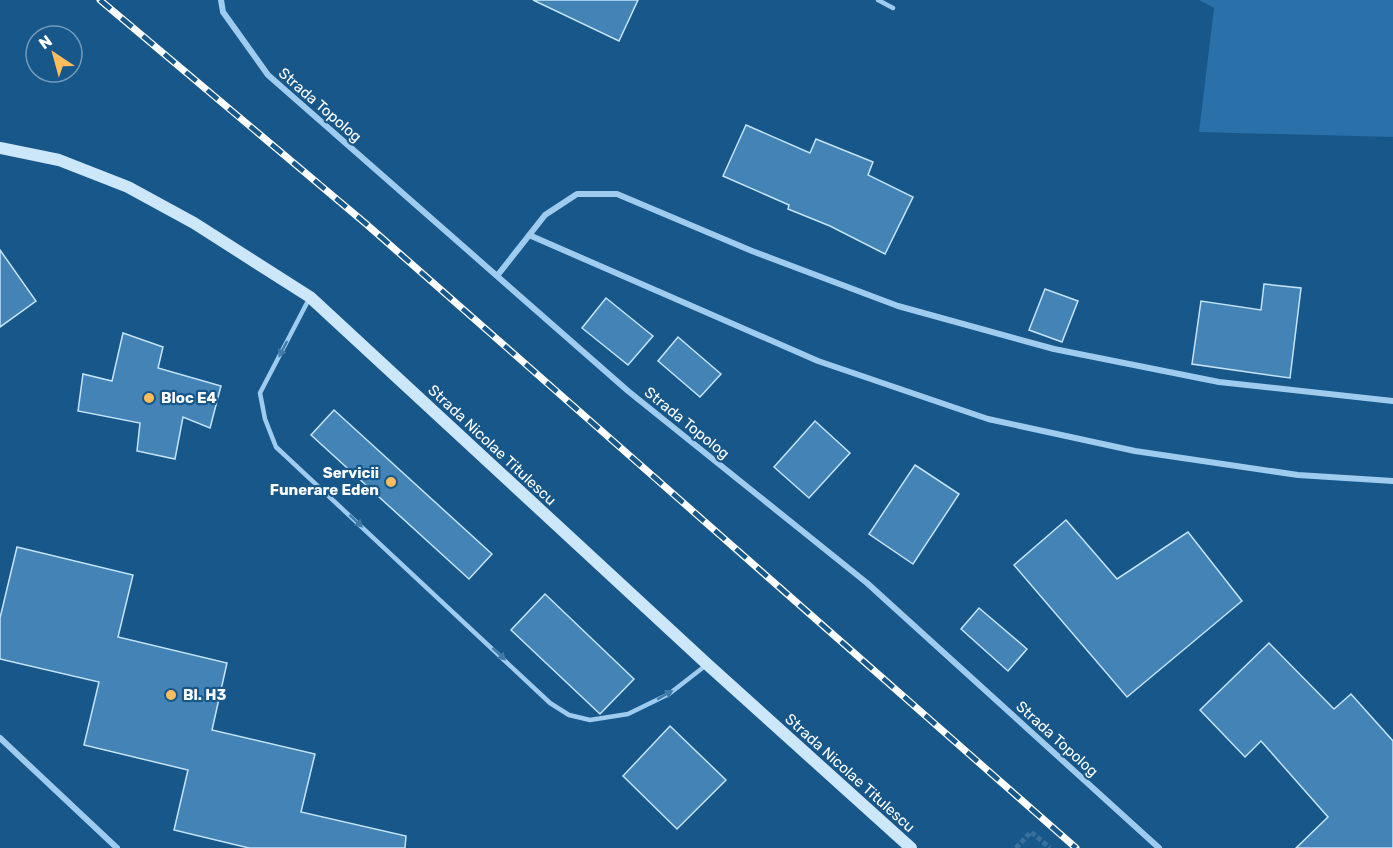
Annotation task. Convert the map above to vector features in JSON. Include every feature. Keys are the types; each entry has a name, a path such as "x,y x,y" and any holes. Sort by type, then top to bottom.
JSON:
{"main road":[{"name":"Strada Nicolae Titulescu","path":"0,148 59,160 128,187 194,223 310,297 707,664 911,848"}],"street":[{"name":"Strada Topolog","path":"221,0 223,12 268,75 628,391 867,583 1159,848"},
{"path":"497,276 545,215 577,194 617,194 752,250 898,306 1054,349 1220,382 1393,401"},
{"path":"529,235 818,361 988,419 1146,453 1298,475 1393,481"},
{"path":"0,738 117,848"}],"lane":[{"path":"878,0 893,8"},
{"path":"310,297 260,393 265,420 276,447 550,703 569,715 590,720 628,714 669,694 707,664"}],"shaded area":[{"path":"1199,0 1393,0 1393,137 1199,132 1214,8"}],"building":[{"path":"533,0 638,0 619,41"},
{"path":"746,125 810,153 816,139 873,162 868,175 913,197 885,254 830,226 788,209 789,205 723,176"},
{"path":"0,250 36,301 0,327"},
{"path":"1264,284 1301,288 1290,378 1192,364 1201,301 1261,310"},
{"path":"1045,289 1078,301 1062,342 1029,330"},
{"path":"606,298 653,336 628,365 582,328"},
{"name":"Bloc E4","path":"123,333 163,347 158,368 221,386 210,428 183,417 175,459 137,451 140,423 78,411 83,374 112,381"},
{"path":"678,337 721,374 700,397 658,361"},
{"path":"334,410 492,554 469,579 311,435"},
{"path":"815,421 850,453 809,498 774,467"},
{"path":"915,465 959,494 913,564 869,534"},
{"path":"1066,520 1117,579 1188,532 1242,601 1127,697 1014,565"},
{"name":"Bl. H3","path":"17,547 133,575 118,637 227,663 212,730 315,754 301,812 406,836 405,848 249,848 174,830 188,770 84,745 99,682 0,659 0,618"},
{"path":"545,594 634,679 600,714 511,630"},
{"path":"979,608 1027,649 1008,671 961,629"},
{"path":"1269,643 1334,709 1351,694 1393,741 1393,848 1296,848 1328,817 1261,741 1245,757 1200,710"},
{"path":"670,726 726,780 677,829 623,776"}],"tunnel":[{"path":"1016,848 1031,832 1050,848"}],"railway":[{"path":"100,0 365,223 1076,848"}],"place":[{"name":"Bloc E4","path":"149,398"},
{"name":"Servicii Funerare Eden","path":"391,482"},
{"name":"Bl. H3","path":"171,695"}]}
